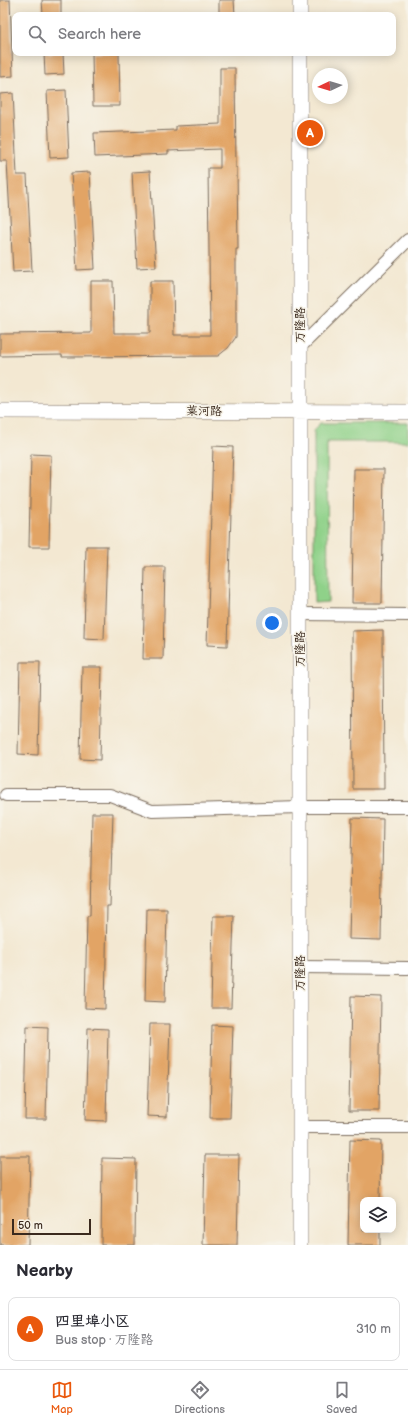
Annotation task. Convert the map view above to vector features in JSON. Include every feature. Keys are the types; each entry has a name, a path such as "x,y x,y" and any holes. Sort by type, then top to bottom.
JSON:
{"street":[{"path":"300,0 300,12"},
{"name":"万隆路","path":"300,56 300,1245"},
{"path":"300,347 408,240"},
{"name":"莱河路","path":"0,412 408,412"},
{"path":"300,614 408,615"},
{"path":"6,795 110,795 152,811 300,807 408,807"},
{"path":"300,967 408,968"},
{"path":"300,1127 408,1127"}],"green space":[{"path":"321,423 408,423 408,442 327,442 328,602 314,603 314,430"}],"building":[{"path":"0,0 10,0 13,76 0,77"},
{"path":"42,0 61,0 61,12 43,12"},
{"path":"219,0 234,0 235,12 219,12"},
{"path":"44,56 63,56 64,74 45,75"},
{"path":"92,56 119,56 120,106 93,106"},
{"path":"220,68 235,68 238,249 236,249 236,337 228,348 218,356 0,356 0,334 91,333 91,281 113,281 114,333 150,333 150,281 173,281 174,335 210,335 208,168 220,168 220,149 168,151 168,154 95,157 94,133 176,130 176,126 220,124"},
{"path":"66,90 69,157 50,158 47,91"},
{"path":"13,93 17,175 27,175 32,271 13,272 7,161 0,161 0,94"},
{"path":"150,171 156,267 137,268 132,172"},
{"path":"90,172 95,269 77,270 71,173"},
{"path":"213,446 233,447 227,646 207,645"},
{"path":"31,454 51,455 49,547 29,547"},
{"path":"354,469 384,469 382,603 352,603"},
{"path":"86,546 107,546 104,639 84,638"},
{"path":"145,567 165,567 163,659 143,659"},
{"path":"383,630 384,789 353,789 352,631"},
{"path":"20,662 40,662 38,755 18,754"},
{"path":"82,667 102,667 100,760 80,759"},
{"path":"92,813 113,813 110,906 107,906 105,1009 85,1008 87,916 90,916"},
{"path":"352,818 383,819 381,940 349,939"},
{"path":"147,909 167,909 165,1002 145,1001"},
{"path":"213,916 234,916 231,1008 211,1008"},
{"path":"351,996 381,997 379,1111 349,1111"},
{"path":"150,1024 170,1024 167,1117 147,1116"},
{"path":"212,1025 233,1026 230,1118 210,1118"},
{"path":"27,1026 48,1027 46,1119 25,1119"},
{"path":"88,1028 108,1029 106,1121 85,1120"},
{"path":"350,1140 381,1141 380,1197 360,1197 360,1233 380,1233 380,1245 348,1245"},
{"path":"205,1155 239,1155 237,1245 203,1245"},
{"path":"0,1156 30,1156 28,1245 0,1245"},
{"path":"102,1158 136,1159 135,1245 101,1245"}],"place":[{"name":"四里埠小区","path":"310,133"}]}
